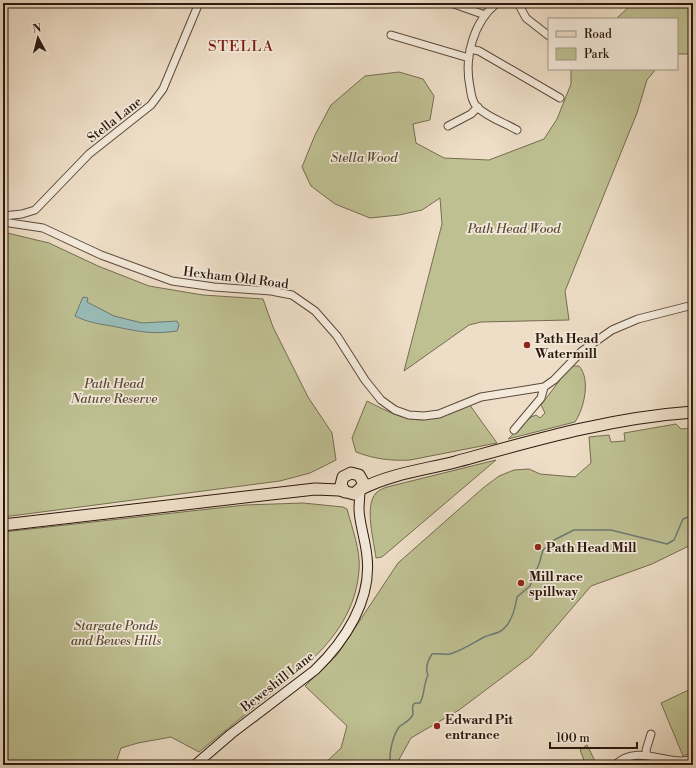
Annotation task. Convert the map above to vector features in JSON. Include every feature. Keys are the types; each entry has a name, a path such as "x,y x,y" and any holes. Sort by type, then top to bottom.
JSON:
{"main road":[{"path":"3,525 315,489 354,494 400,474 606,422 693,412"},
{"path":"315,489 351,473 359,475 400,474"},
{"path":"359,475 363,482 361,490"},
{"path":"342,478 341,485 346,493"}],"street":[{"name":"Stella Lane","path":"28,213 36,209 89,154 141,114 158,96 167,81 199,3"},
{"path":"451,3 485,15"},
{"path":"496,3 485,15 477,29 470,49 468,72 471,96 478,107 517,130"},
{"path":"518,3 526,18 548,35"},
{"path":"391,35 469,58"},
{"path":"470,49 479,51 560,98"},
{"path":"448,126 471,114 478,107"},
{"path":"3,216 28,213 31,225"},
{"name":"Hexham Old Road","path":"3,222 43,228 101,255 172,282 214,288 271,291 284,293 298,299 315,311 337,336 364,380 381,400 388,406 402,413 431,415 447,411 469,400 481,397 544,387"},
{"path":"514,430 535,409 542,398 544,387 554,380 582,351 612,330 638,319 693,304"},
{"name":"Beweshill Lane","path":"195,765 231,734 315,670 326,659 344,636 364,596 368,578 365,541 358,510 361,490"},
{"name":"Beweshill Lane","path":"346,493 358,510"},
{"path":"648,755 646,750 651,734"},
{"path":"615,765 626,759 639,755 648,755 686,762 693,759"}],"green space":[{"path":"633,3 693,3 693,54 678,54 678,18 617,18"},
{"name":"Path Head Wood","path":"571,70 655,70 647,80 637,113 565,291 569,320 481,322 469,325 404,371 442,224 440,198 422,210 399,215 370,218 335,204 311,186 302,167 315,135 331,105 365,76 399,72 423,79 434,96 430,120 413,124 416,143 444,158 489,160 544,139 557,119 571,84"},
{"name":"Path Head Nature Reserve","path":"3,232 49,243 98,266 149,286 203,295 263,299 273,327 308,397 332,433 336,460 310,473 280,481 3,517"},
{"path":"579,366 585,378 585,394 581,410 575,422 508,439 531,417 536,415 540,418 545,413 541,405 569,368"},
{"path":"367,401 395,414 418,420 440,416 469,404 497,443 410,460 383,459 356,452 352,438"},
{"path":"676,424 681,429 693,428 693,544 652,564 591,586 531,656 459,710 411,738 396,765 323,765 341,748 347,726 305,686 337,655 398,563 483,488 499,476 514,470 529,469 540,474 575,477 591,463 589,437 609,435 611,442 625,441 624,433"},
{"path":"496,460 382,557 376,558 370,515 372,499 377,492 387,487"},
{"name":"Stargate Ponds and Bewes Hills","path":"303,503 343,507 347,509 359,556 359,571 355,593 347,613 337,631 324,648 292,677 199,752 171,737 138,743 121,748 115,765 3,765 3,532 245,505"},
{"path":"693,688 693,752 683,756 661,703"},
{"path":"587,745 596,763 601,765 586,765 580,750"}],"water":[{"path":"83,297 88,298 87,302 114,316 142,323 177,321 179,325 177,331 151,332 136,331 97,324 75,316"}],"waterway":[{"path":"390,765 390,756 394,736 399,727 412,716 413,705 415,703 420,703 422,700 425,682 428,675 427,664 432,654 449,654 455,652 484,637 499,632 507,626 512,617 517,597 530,586 543,550 554,540 574,530 611,530 667,544 674,540 683,519 693,515"}],"place":[{"name":"Path Head Watermill","path":"527,345"},
{"name":"Path Head Mill","path":"538,547"},
{"name":"Mill race spillway","path":"521,583"},
{"name":"Edward Pit entrance","path":"437,726"}],"district":[{"name":"STELLA","path":"241,46"}],"park label":[{"name":"Stella Wood","path":"364,157"}]}
